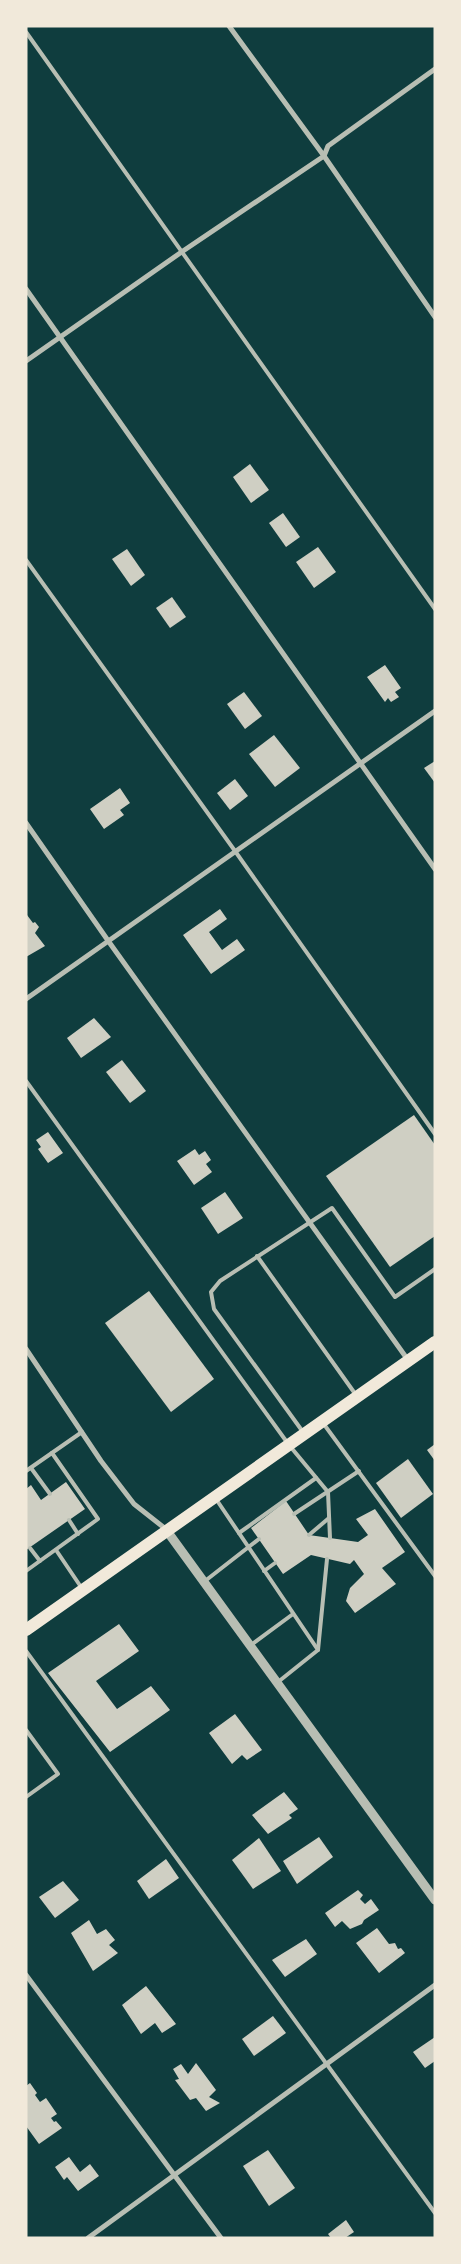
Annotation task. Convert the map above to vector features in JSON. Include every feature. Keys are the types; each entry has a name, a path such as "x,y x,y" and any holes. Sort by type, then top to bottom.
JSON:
{"main road":[{"path":"26,1630 435,1342"}],"street":[{"path":"229,26 324,156 435,317"},
{"path":"26,361 182,251 324,156 328,146 435,68"},
{"path":"26,289 435,869"},
{"path":"26,999 435,711"},
{"path":"26,823 108,942 408,1361"},
{"path":"26,1349 82,1432 134,1504 167,1531 435,1900"},
{"path":"26,1975 76,2045 175,2174 221,2238"},
{"path":"88,2238 435,1985"}],"lane":[{"path":"26,32 435,609"},
{"path":"26,560 236,851 435,1134"},
{"path":"26,1081 289,1445 328,1492 330,1538"},
{"path":"304,1434 214,1309 211,1292 220,1280 332,1208 395,1297 435,1269"},
{"path":"257,1256 357,1397"},
{"path":"322,1421 435,1576"},
{"path":"26,1471 82,1432"},
{"path":"26,1571 98,1519 52,1453"},
{"path":"31,1468 50,1494"},
{"path":"294,1514 358,1472"},
{"path":"239,1533 316,1478"},
{"path":"215,1497 318,1650"},
{"path":"309,1535 329,1518"},
{"path":"69,1520 78,1534"},
{"path":"205,1581 259,1539"},
{"path":"30,1548 40,1561"},
{"path":"56,1550 83,1590"},
{"path":"278,1682 318,1650 327,1558"},
{"path":"264,1571 275,1563"},
{"path":"251,1645 293,1614"},
{"path":"26,1651 435,2213"},
{"path":"26,1730 58,1774 26,1798"}],"building":[{"path":"250,464 269,490 251,503 233,477"},
{"path":"283,513 300,537 286,547 269,523"},
{"path":"318,547 336,572 314,588 296,562"},
{"path":"127,549 145,575 131,586 112,559"},
{"path":"172,597 186,617 170,628 156,608"},
{"path":"385,665 401,688 395,692 399,697 391,702 388,698 385,702 367,677"},
{"path":"244,692 262,716 245,729 227,704"},
{"path":"274,735 300,768 275,787 249,754"},
{"path":"435,761 435,783 424,768"},
{"path":"235,779 248,796 230,810 217,793"},
{"path":"120,788 130,803 120,810 124,815 104,829 90,809"},
{"path":"220,909 227,919 209,932 222,950 237,939 245,950 211,974 183,935"},
{"path":"27,915 39,927 35,933 45,946 26,957"},
{"path":"94,1018 111,1037 81,1058 67,1038"},
{"path":"122,1060 146,1091 130,1103 106,1072"},
{"path":"414,1115 435,1145 435,1236 390,1267 326,1176"},
{"path":"48,1132 63,1153 48,1163 38,1149 41,1147 36,1140"},
{"path":"195,1149 199,1155 205,1151 211,1160 206,1164 212,1172 194,1185 177,1161"},
{"path":"225,1192 243,1218 218,1234 201,1208"},
{"path":"149,1291 214,1379 171,1412 105,1323"},
{"path":"435,1444 435,1461 427,1450"},
{"path":"408,1459 433,1494 401,1518 376,1483"},
{"path":"66,1482 85,1509 26,1550 26,1489 31,1485 41,1500"},
{"path":"286,1501 309,1535 358,1542 368,1535 356,1519 375,1509 405,1552 382,1568 396,1584 355,1613 346,1601 350,1588 364,1574 354,1560 350,1564 311,1555 283,1574 251,1528"},
{"path":"119,1624 139,1651 96,1681 117,1709 151,1686 170,1710 110,1752 48,1673"},
{"path":"235,1714 262,1750 247,1760 242,1755 232,1764 209,1733"},
{"path":"284,1792 298,1809 289,1815 292,1818 268,1834 252,1815"},
{"path":"319,1837 333,1857 297,1884 283,1861"},
{"path":"259,1838 281,1871 253,1889 232,1860"},
{"path":"166,1859 179,1878 149,1899 137,1881"},
{"path":"63,1881 79,1900 55,1918 39,1897"},
{"path":"358,1890 363,1895 360,1899 365,1904 371,1899 379,1910 364,1920 362,1924 350,1929 342,1921 335,1927 325,1913"},
{"path":"89,1920 97,1934 106,1929 115,1940 109,1945 118,1953 93,1971 71,1933"},
{"path":"377,1928 389,1944 395,1943 398,1949 401,1948 405,1953 379,1973 356,1943"},
{"path":"306,1939 317,1954 285,1977 272,1960"},
{"path":"146,1986 176,2024 162,2033 155,2023 141,2034 122,2005"},
{"path":"273,2016 286,2033 254,2056 242,2039"},
{"path":"435,2037 435,2061 425,2068 413,2052"},
{"path":"196,2063 216,2090 209,2097 220,2103 206,2111 196,2098 190,2100 175,2080 179,2079 173,2069 181,2064 188,2074"},
{"path":"30,2083 37,2093 35,2095 40,2102 46,2098 57,2114 51,2118 62,2128 39,2144 26,2126 26,2086"},
{"path":"268,2150 295,2188 269,2206 243,2166"},
{"path":"69,2157 80,2172 90,2164 99,2176 78,2191 67,2177 64,2180 55,2167"},
{"path":"346,2220 354,2232 345,2238 331,2238 328,2234"}]}
